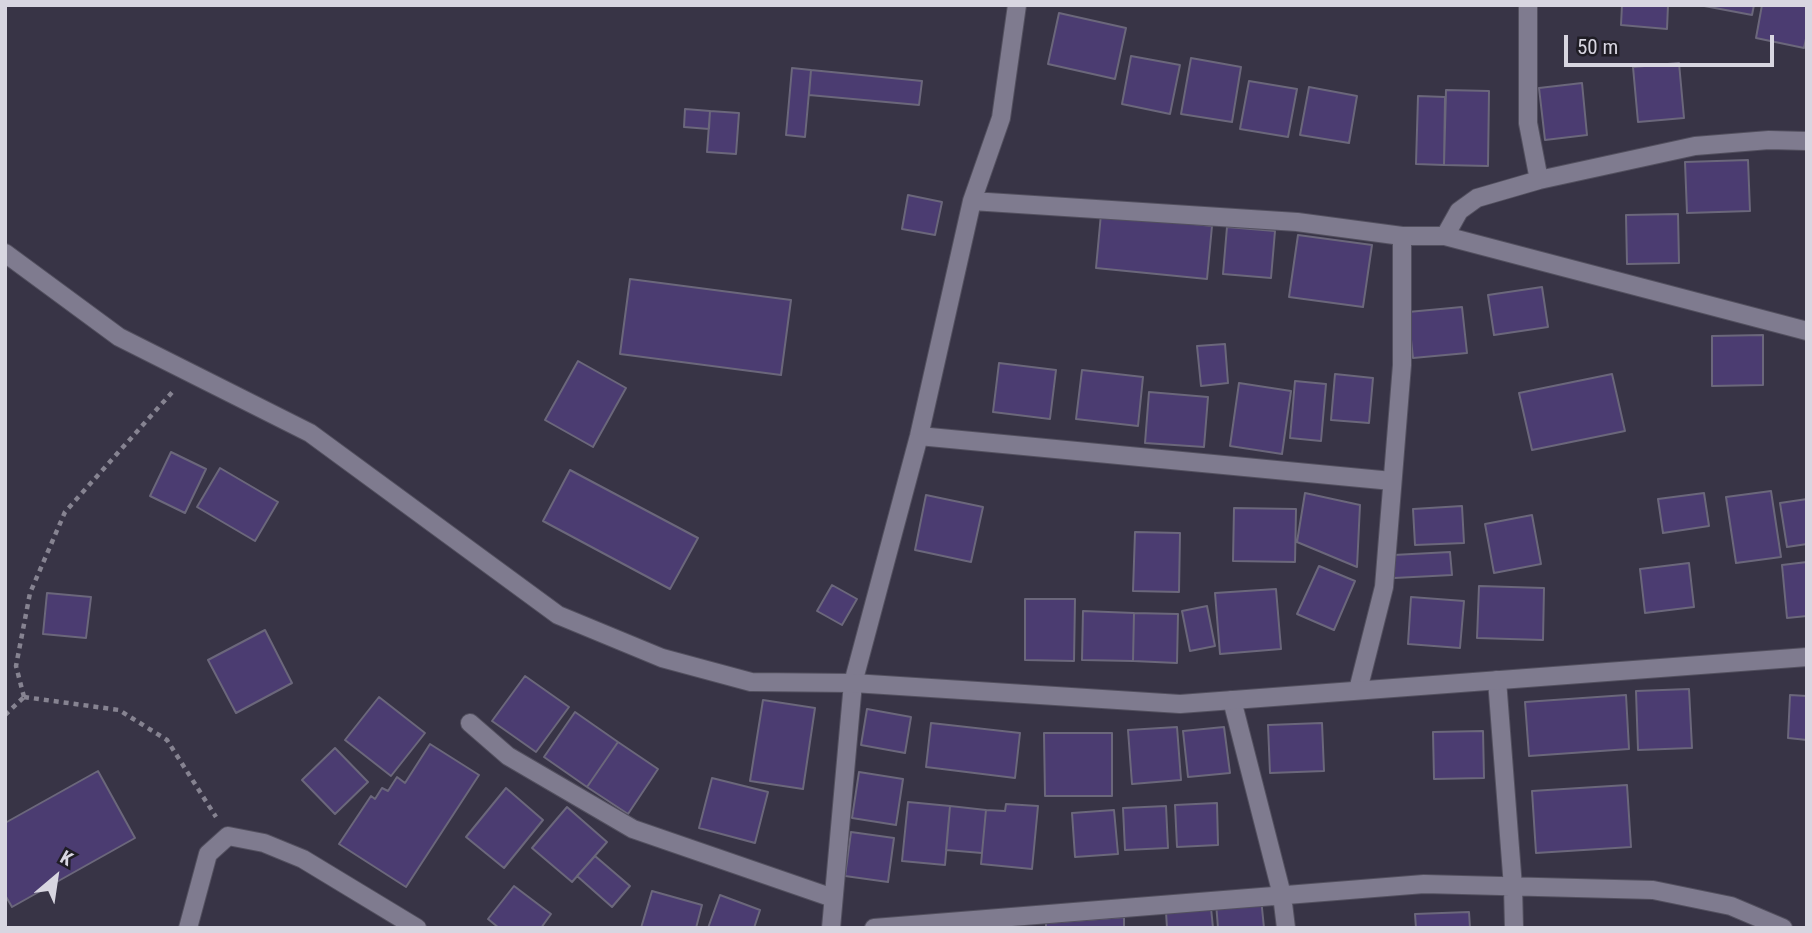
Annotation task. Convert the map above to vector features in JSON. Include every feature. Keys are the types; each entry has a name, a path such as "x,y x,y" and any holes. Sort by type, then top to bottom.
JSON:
{"street":[{"path":"831,928 853,683 919,436 972,201 1001,118 1017,5"},
{"path":"1528,5 1528,123 1539,180"},
{"path":"1445,236 1459,211 1477,198 1539,180 1695,146 1769,140 1807,141"},
{"path":"972,201 1297,222 1402,236 1445,236 1807,331"},
{"path":"1358,690 1384,587 1402,365 1402,236"},
{"path":"5,253 118,337 310,433 558,615 662,658 751,682 853,683 1180,704 1807,657"},
{"path":"919,436 1392,481"},
{"path":"1497,680 1514,928"},
{"path":"1232,700 1282,895 1286,928"},
{"path":"470,723 508,756 633,829 834,898"},
{"path":"188,928 208,854 228,836 264,843 303,859 395,922 417,928"},
{"path":"874,928 1424,884 1653,890 1731,906 1783,928"}],"path":[{"path":"23,697 16,666 30,593 65,512 190,373"},
{"path":"5,715 23,697"},
{"path":"23,697 120,710 167,740 228,836"}],"building":[{"path":"1622,5 1668,5 1667,29 1621,25"},
{"path":"1699,5 1754,5 1752,15"},
{"path":"1762,5 1807,5 1804,48 1756,38"},
{"path":"1059,13 1126,28 1115,79 1048,64"},
{"path":"1131,56 1180,65 1170,114 1122,104"},
{"path":"1191,58 1241,67 1232,122 1181,114"},
{"path":"1679,63 1684,118 1638,122 1633,67"},
{"path":"792,68 811,70 805,137 786,135"},
{"path":"811,70 922,81 919,105 809,95"},
{"path":"1249,81 1297,89 1288,137 1240,129"},
{"path":"1582,83 1587,135 1545,140 1539,88"},
{"path":"1309,87 1357,96 1349,143 1300,135"},
{"path":"1446,90 1489,91 1488,166 1444,165"},
{"path":"1418,96 1445,97 1444,165 1416,164"},
{"path":"685,109 710,111 709,129 684,127"},
{"path":"710,111 739,113 736,154 707,152"},
{"path":"1748,160 1750,211 1687,213 1685,162"},
{"path":"908,195 942,202 935,235 902,229"},
{"path":"1101,214 1212,226 1207,279 1096,268"},
{"path":"1678,214 1679,263 1627,264 1626,215"},
{"path":"1227,227 1275,231 1271,278 1223,274"},
{"path":"1298,235 1372,245 1363,307 1289,297"},
{"path":"630,279 791,300 781,375 620,354"},
{"path":"1542,287 1548,327 1494,335 1488,295"},
{"path":"1462,307 1467,353 1413,358 1408,312"},
{"path":"1763,335 1763,385 1712,386 1712,336"},
{"path":"1225,344 1228,383 1201,386 1197,346"},
{"path":"578,361 626,388 593,447 545,420"},
{"path":"999,363 1056,370 1050,419 993,412"},
{"path":"1082,370 1143,377 1138,426 1076,419"},
{"path":"1335,374 1373,378 1369,423 1331,420"},
{"path":"1612,374 1625,431 1532,450 1519,393"},
{"path":"1295,381 1326,384 1321,441 1290,438"},
{"path":"1239,383 1291,391 1282,454 1230,446"},
{"path":"1149,392 1208,397 1204,447 1145,443"},
{"path":"171,452 206,469 185,513 150,496"},
{"path":"220,468 278,502 255,541 197,507"},
{"path":"570,470 698,538 670,589 543,521"},
{"path":"1771,491 1781,557 1736,563 1726,497"},
{"path":"1305,493 1360,505 1357,567 1297,542"},
{"path":"1704,493 1709,526 1663,533 1658,499"},
{"path":"926,495 983,507 971,562 915,550"},
{"path":"1807,499 1807,544 1787,547 1780,503"},
{"path":"1462,506 1464,543 1415,545 1413,509"},
{"path":"1234,508 1296,509 1295,562 1233,561"},
{"path":"1532,515 1541,564 1494,573 1485,524"},
{"path":"1135,532 1180,533 1179,592 1133,591"},
{"path":"1450,552 1452,575 1394,578 1393,555"},
{"path":"1807,562 1807,616 1787,618 1782,565"},
{"path":"1689,563 1694,607 1645,613 1640,569"},
{"path":"1319,566 1355,581 1334,630 1297,614"},
{"path":"832,585 857,599 842,625 817,611"},
{"path":"1479,586 1544,588 1543,640 1477,638"},
{"path":"1276,589 1281,649 1220,654 1215,593"},
{"path":"47,593 91,597 86,638 43,634"},
{"path":"1411,597 1464,601 1460,648 1408,644"},
{"path":"1025,599 1075,599 1074,661 1025,660"},
{"path":"1207,606 1215,646 1190,651 1182,611"},
{"path":"1083,611 1134,613 1133,661 1082,660"},
{"path":"1134,613 1178,614 1177,663 1133,661"},
{"path":"265,630 292,683 236,713 208,660"},
{"path":"525,676 569,707 536,752 492,721"},
{"path":"1689,689 1692,748 1638,750 1636,691"},
{"path":"1626,695 1629,749 1529,756 1525,702"},
{"path":"1790,695 1807,696 1807,740 1788,738"},
{"path":"379,697 425,733 391,776 345,740"},
{"path":"763,700 815,708 803,789 750,781"},
{"path":"867,709 911,717 905,753 861,745"},
{"path":"575,712 618,742 587,787 544,757"},
{"path":"931,723 1020,733 1015,778 926,767"},
{"path":"1322,723 1324,771 1270,773 1268,725"},
{"path":"1177,727 1181,780 1132,784 1128,730"},
{"path":"1224,727 1230,773 1188,777 1183,731"},
{"path":"1483,731 1484,778 1434,779 1433,732"},
{"path":"1044,733 1112,733 1112,796 1045,796"},
{"path":"618,742 658,769 628,814 587,787"},
{"path":"430,744 479,775 406,887 339,844 371,796 375,799 382,788 388,791 397,777 405,783"},
{"path":"335,748 368,782 335,814 302,780"},
{"path":"98,771 135,838 12,907 5,895 5,823"},
{"path":"859,772 903,779 896,825 852,818"},
{"path":"712,778 768,792 755,843 699,828"},
{"path":"1627,785 1631,847 1536,853 1532,791"},
{"path":"506,788 543,820 504,868 466,837"},
{"path":"908,802 950,806 945,865 902,861"},
{"path":"1217,803 1218,845 1177,847 1175,805"},
{"path":"1006,804 1038,806 1032,869 981,864 986,810 1005,811"},
{"path":"950,806 986,810 982,853 946,850"},
{"path":"1166,806 1168,848 1125,850 1123,808"},
{"path":"567,807 607,842 572,882 532,848"},
{"path":"1114,810 1118,854 1075,857 1072,813"},
{"path":"851,832 894,838 888,882 845,876"},
{"path":"595,856 630,886 612,907 577,876"},
{"path":"514,886 551,914 541,928 499,928 488,919"},
{"path":"652,891 702,905 696,928 641,928"},
{"path":"720,895 760,910 754,928 708,928"},
{"path":"1261,898 1264,928 1218,928 1216,903"},
{"path":"1211,908 1213,928 1167,928 1166,912"},
{"path":"1469,912 1470,928 1416,928 1415,914"},
{"path":"1124,917 1124,928 1046,928 1046,923"}]}
